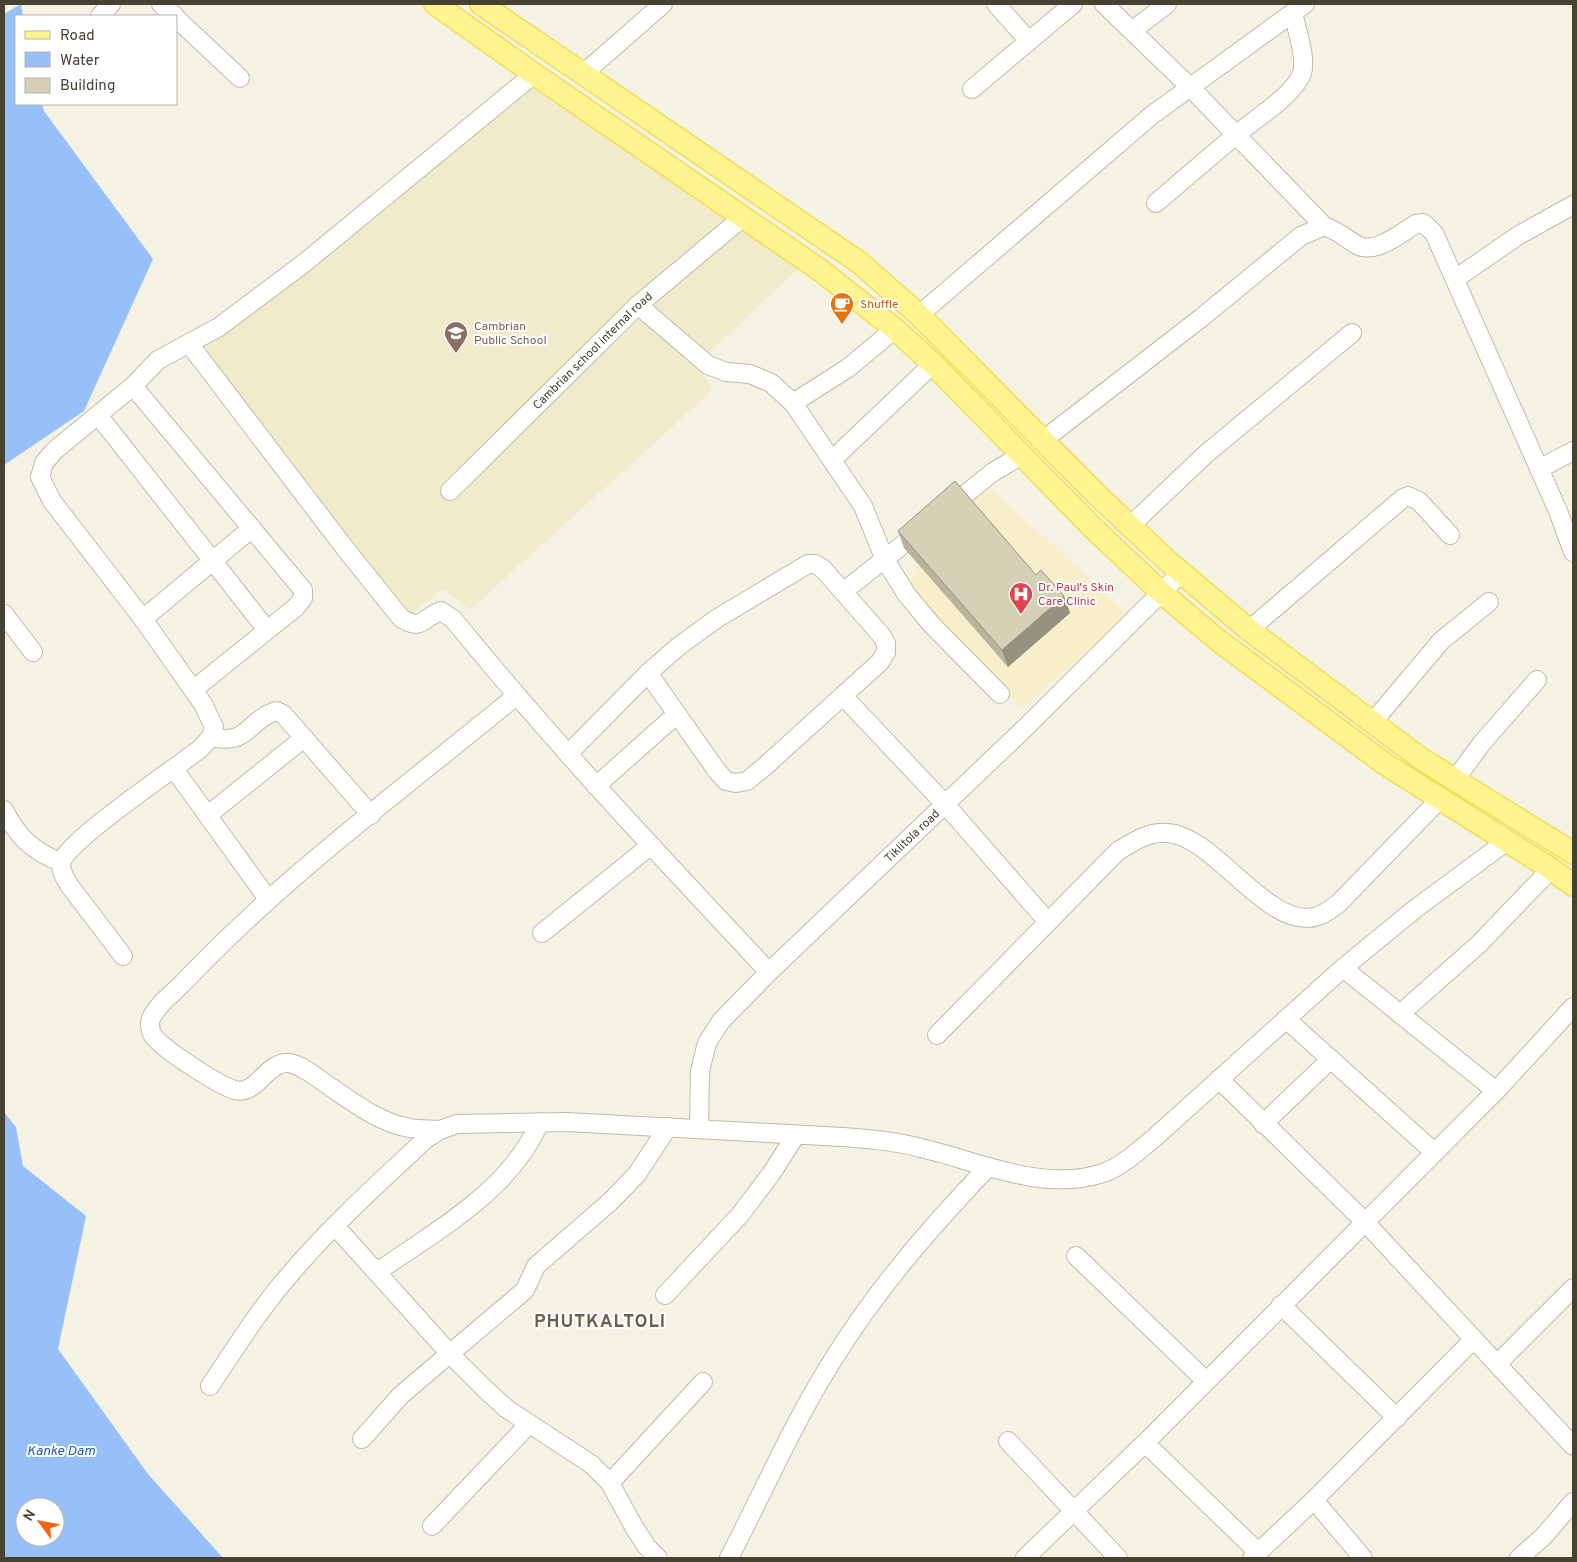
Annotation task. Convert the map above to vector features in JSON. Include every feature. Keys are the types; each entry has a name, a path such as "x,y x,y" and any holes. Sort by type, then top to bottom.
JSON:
{"main road":[{"path":"435,4 742,218 820,270 895,329 933,364 1086,521 1162,593 1219,641 1323,719 1438,800 1551,869 1573,886"},
{"path":"481,4 860,263 919,316 1042,442 1181,573 1250,630 1372,723 1454,780 1573,853"}],"street":[{"path":"101,15 111,4"},
{"path":"161,4 173,15"},
{"path":"583,74 663,4"},
{"path":"996,4 1029,41"},
{"path":"972,89 1073,4"},
{"path":"1104,4 1191,88 1324,226 1335,230 1360,246 1370,248 1416,224 1423,223 1434,233 1539,469 1573,552"},
{"path":"1133,30 1167,4"},
{"path":"919,316 1152,115 1299,8"},
{"path":"1156,204 1236,134 1278,101 1302,73 1299,8"},
{"path":"178,20 240,78"},
{"path":"123,956 69,885 62,874 61,862 68,850 94,828 202,748 210,738 214,726 210,716 193,690 143,619 52,501 40,477 44,463 54,451 133,386 158,360 174,350 190,345 219,327 303,264 534,74"},
{"path":"1455,279 1519,234 1573,205"},
{"name":"Cambrian school internal road","path":"450,491 638,305 742,218"},
{"path":"1042,442 1193,324 1301,236 1324,226"},
{"path":"638,305 691,353 708,365 726,372 750,374 771,383 793,403 862,506 885,560 907,595 931,624 1000,694"},
{"path":"793,403 848,368 895,329"},
{"path":"1130,526 1221,441 1352,333"},
{"path":"190,345 344,547 401,618 410,624 417,625 441,611 448,614 516,696 596,786 769,972"},
{"path":"832,460 933,364"},
{"path":"133,386 303,590 303,598 296,607 193,690"},
{"path":"98,415 214,560 267,630"},
{"path":"1539,469 1573,452"},
{"path":"844,591 885,560 992,472 1022,455"},
{"path":"1250,630 1403,498 1408,496 1419,501 1450,534"},
{"path":"143,619 252,528"},
{"path":"568,754 648,673 679,646 716,619 808,564 815,564 823,569 844,591 886,643 886,652 880,662 844,696 763,768 747,781 736,784 726,781 717,772 648,673"},
{"name":"Tiklitola road","path":"699,1128 700,1071 708,1043 721,1021 769,972 945,804 1181,573"},
{"path":"1372,723 1441,641 1489,602"},
{"path":"4,614 33,652"},
{"path":"1454,780 1482,742 1537,680"},
{"path":"440,1130 410,1128 385,1120 356,1104 302,1068 289,1063 277,1065 249,1089 238,1091 195,1068 159,1043 151,1033 150,1022 156,1011 204,960 268,900 516,696"},
{"path":"844,696 945,804 1048,922"},
{"path":"210,738 232,740 242,736 269,714 276,712 283,714 371,815"},
{"path":"596,786 677,714"},
{"path":"208,815 304,738"},
{"path":"174,770 268,900"},
{"path":"937,1035 1118,851 1146,835 1168,832 1192,841 1275,908 1297,917 1318,917 1338,904 1438,800"},
{"path":"4,810 13,828 28,845 45,856 61,862"},
{"path":"210,1386 255,1318 292,1272 335,1226 427,1138 440,1130 457,1124 540,1122 796,1134 886,1141 920,1148 988,1167 1052,1179 1080,1179 1104,1173 1127,1159 1153,1139 1343,968 1415,909 1507,841"},
{"path":"542,932 650,846"},
{"path":"1400,1014 1479,944 1551,869"},
{"path":"1343,968 1496,1091"},
{"path":"1025,1558 1076,1511 1496,1091 1573,1007"},
{"path":"1286,1019 1434,1152"},
{"path":"1263,1124 1331,1059"},
{"path":"1219,1079 1365,1222 1573,1446"},
{"path":"377,1272 490,1191 511,1170 530,1144 540,1122"},
{"path":"362,1439 401,1395 525,1290 536,1266 611,1202 638,1174 668,1127"},
{"path":"665,1295 740,1215 771,1174 796,1134"},
{"path":"729,1558 799,1417 831,1362 875,1298 907,1257 988,1167"},
{"path":"335,1226 451,1354 507,1409 591,1464 610,1483 647,1555"},
{"path":"1076,1256 1206,1381"},
{"path":"1497,1364 1573,1288"},
{"path":"1281,1304 1397,1418"},
{"path":"1144,1443 1255,1555 1314,1500 1474,1339"},
{"path":"610,1483 703,1382"},
{"path":"432,1526 529,1424"},
{"path":"1008,1441 1076,1511 1118,1558"},
{"path":"1314,1500 1363,1558"},
{"path":"1519,1558 1543,1537 1573,1502"}],"shaded area":[{"name":"Cambrian Public School","path":"524,82 643,152 805,262 697,364 713,390 470,610 443,589 405,620 196,344"},
{"path":"978,477 1129,615 1022,708 908,586 949,500"}],"water":[{"path":"21,4 23,15 15,15 15,105 42,105 44,111 153,259 84,411 4,465 4,14"},
{"name":"Kanke Dam","path":"4,1112 16,1127 23,1166 86,1216 58,1349 148,1474 223,1558 4,1558"}],"building":[{"path":"955,481 1036,575 1041,570 1064,596 1002,650 898,531"}],"place":[{"name":"Shuffle","path":"842,325"},
{"name":"Cambrian Public School","path":"456,354"},
{"name":"Dr. Paul's Skin Care Clinic","path":"1021,615"}],"district":[{"name":"PHUTKALTOLI","path":"600,1321"}]}
